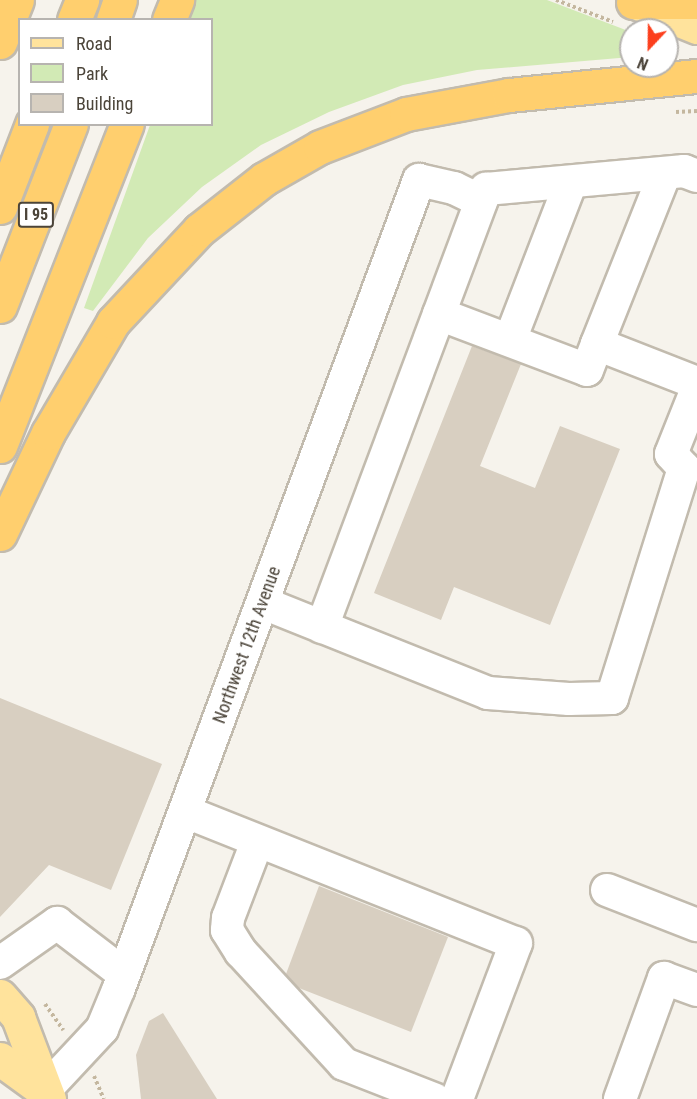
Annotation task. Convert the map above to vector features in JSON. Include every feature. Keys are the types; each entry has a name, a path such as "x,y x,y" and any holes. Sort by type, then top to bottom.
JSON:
{"highway":[{"path":"0,42 16,0"},
{"path":"75,18 82,0"},
{"path":"114,18 120,0"},
{"path":"170,18 177,0"},
{"path":"628,9 697,2"},
{"path":"0,534 48,433 113,322 199,230 264,179 320,147 406,114 509,95 697,76"},
{"path":"0,207 32,126"},
{"name":"I 95","path":"0,306 70,126"},
{"path":"0,446 126,126"}],"main road":[{"path":"628,9 697,27"},
{"path":"0,996 18,1017 47,1095"},
{"path":"0,1059 47,1095"}],"street":[{"path":"322,627 486,189 684,171 697,176"},
{"path":"439,314 587,370 665,173"},
{"name":"Northwest 12th Avenue","path":"47,1095 102,1029 186,813 419,180 454,188 482,201"},
{"path":"510,340 571,182"},
{"path":"597,344 697,383"},
{"path":"263,603 488,693 569,699 612,698 684,468 671,454 697,389"},
{"path":"186,813 516,943 457,1099"},
{"path":"257,842 228,918 227,930 241,952 344,1064 434,1099"},
{"path":"607,890 697,925"},
{"path":"0,963 57,923 124,974"},
{"path":"620,1099 664,978 697,990"}],"path":[{"path":"556,0 628,9"},
{"path":"676,112 697,111"},
{"path":"42,1001 80,1054 104,1099"}],"green space":[{"path":"196,0 547,0 619,27 619,58 477,70 403,85 329,112 261,145 202,187 148,238 93,311 84,308 150,126 213,126 213,18 188,18"}],"building":[{"path":"472,346 521,364 480,466 535,488 560,426 620,449 550,625 454,587 441,620 374,593"},
{"path":"0,698 162,764 111,890 49,865 0,917"},
{"path":"319,886 448,937 411,1032 299,988 286,974"},
{"path":"163,1013 217,1099 141,1099 136,1055 149,1021"}]}
